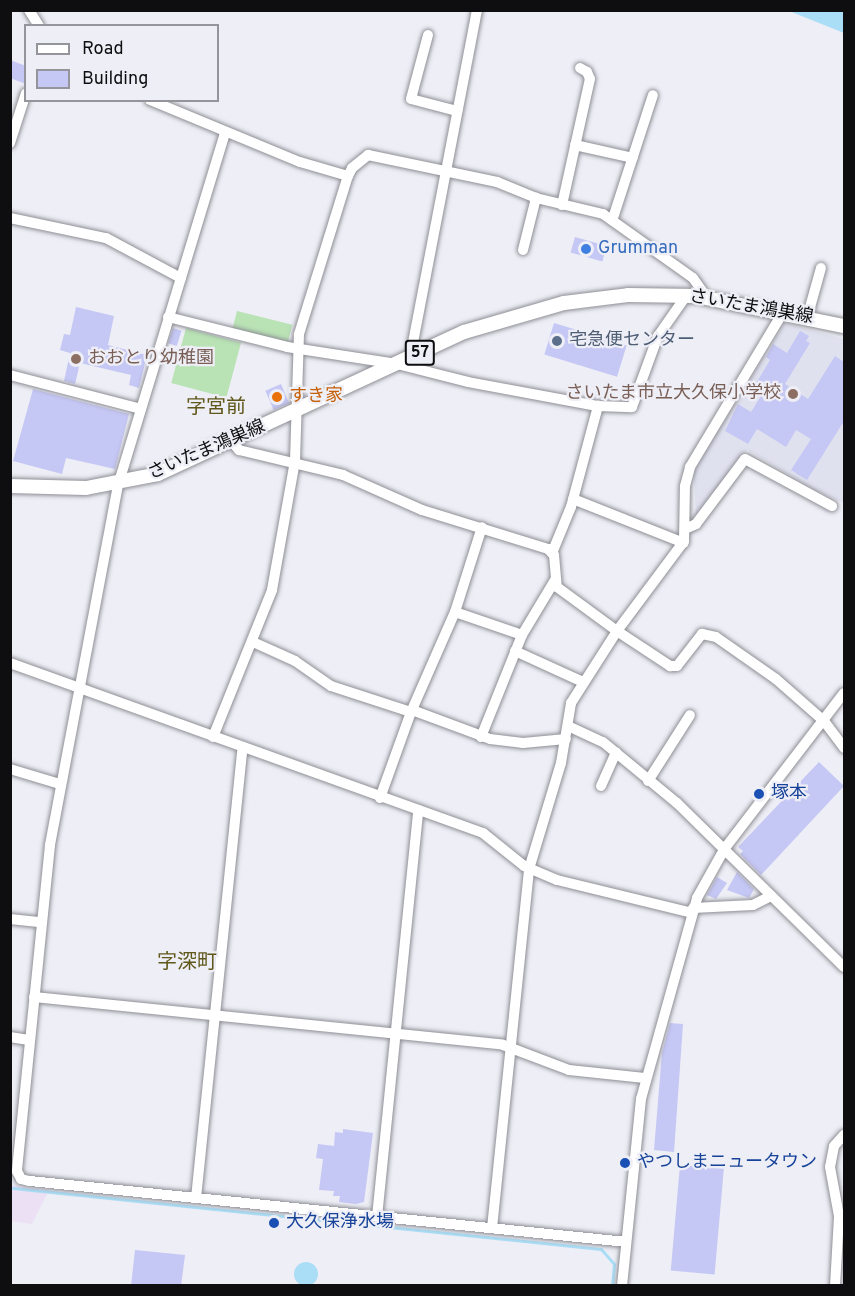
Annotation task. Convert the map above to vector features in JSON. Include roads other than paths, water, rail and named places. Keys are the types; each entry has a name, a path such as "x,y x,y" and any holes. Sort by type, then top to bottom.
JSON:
{"main road":[{"name":"さいたま鴻巣線","path":"10,486 59,490 118,485 181,466 480,326 550,306 610,296 686,296 783,312 844,326"}],"street":[{"path":"29,10 38,24"},
{"path":"404,361 446,172 477,10"},
{"path":"428,35 411,99 457,111"},
{"path":"562,205 590,80 589,73 580,68"},
{"path":"613,218 653,95"},
{"path":"10,143 24,99"},
{"path":"154,102 225,134 348,176"},
{"path":"225,134 118,485 60,784 41,922 16,1167 21,1179 626,1242"},
{"path":"575,145 633,158"},
{"path":"213,737 254,642 273,590 296,461 297,348 302,322 348,176 366,155 497,182 536,198 613,218 648,249 693,279 707,298"},
{"path":"523,250 536,198"},
{"path":"10,218 106,238 181,278"},
{"path":"807,318 821,268"},
{"path":"168,317 297,348 404,361 476,384 626,409 634,406 658,336 686,296"},
{"path":"492,1228 529,869 566,740 572,703 583,682 617,631 684,543 686,481 692,462 783,312"},
{"path":"10,375 141,409"},
{"path":"598,406 573,499 559,542 552,553 555,580 563,592 670,666 677,666 702,634 716,637 776,679 824,721 844,748"},
{"path":"232,442 239,450 296,461 350,477 422,510 482,527 552,553"},
{"path":"685,530 696,524 745,459 832,506"},
{"path":"573,499 684,543"},
{"path":"380,798 411,711 455,612 482,527"},
{"path":"481,737 522,635 555,580"},
{"path":"455,612 522,635"},
{"path":"254,642 295,661 331,686 411,711 481,737 514,742 566,740"},
{"path":"515,651 583,682"},
{"path":"10,663 380,798 483,833 529,869 562,882 692,910 753,905 771,896"},
{"path":"622,1286 645,1078 692,910 706,876 844,693"},
{"path":"648,781 690,715"},
{"path":"568,726 601,740 616,752 725,849 844,967"},
{"path":"196,1198 243,747"},
{"path":"602,786 616,752"},
{"path":"10,769 60,784"},
{"path":"376,1217 418,810"},
{"path":"10,919 41,922"},
{"path":"34,998 511,1046 569,1070 645,1078"},
{"path":"10,1037 29,1040"},
{"path":"835,1286 838,1216 830,1167 834,1146 844,1135"}],"water":[{"path":"789,11 844,11 844,33"},
{"path":"306,1262 311,1263 317,1269 317,1279 311,1285 306,1286 301,1285 295,1279 294,1274 295,1269 301,1263"}],"waterway":[{"path":"13,1188 601,1249 614,1264 612,1286"}],"place":[{"name":"Grumman","path":"586,249"},
{"name":"宅急便センター","path":"557,341"},
{"name":"おおとり幼稚園","path":"76,359"},
{"name":"さいたま市立大久保小学校","path":"793,394"},
{"name":"すき家","path":"277,397"},
{"name":"塚本","path":"759,794"},
{"name":"やつしまニュータウン","path":"625,1163"},
{"name":"大久保浄水場","path":"274,1223"}],"district":[{"name":"字宮前","path":"216,408"},
{"name":"字深町","path":"187,963"}]}
